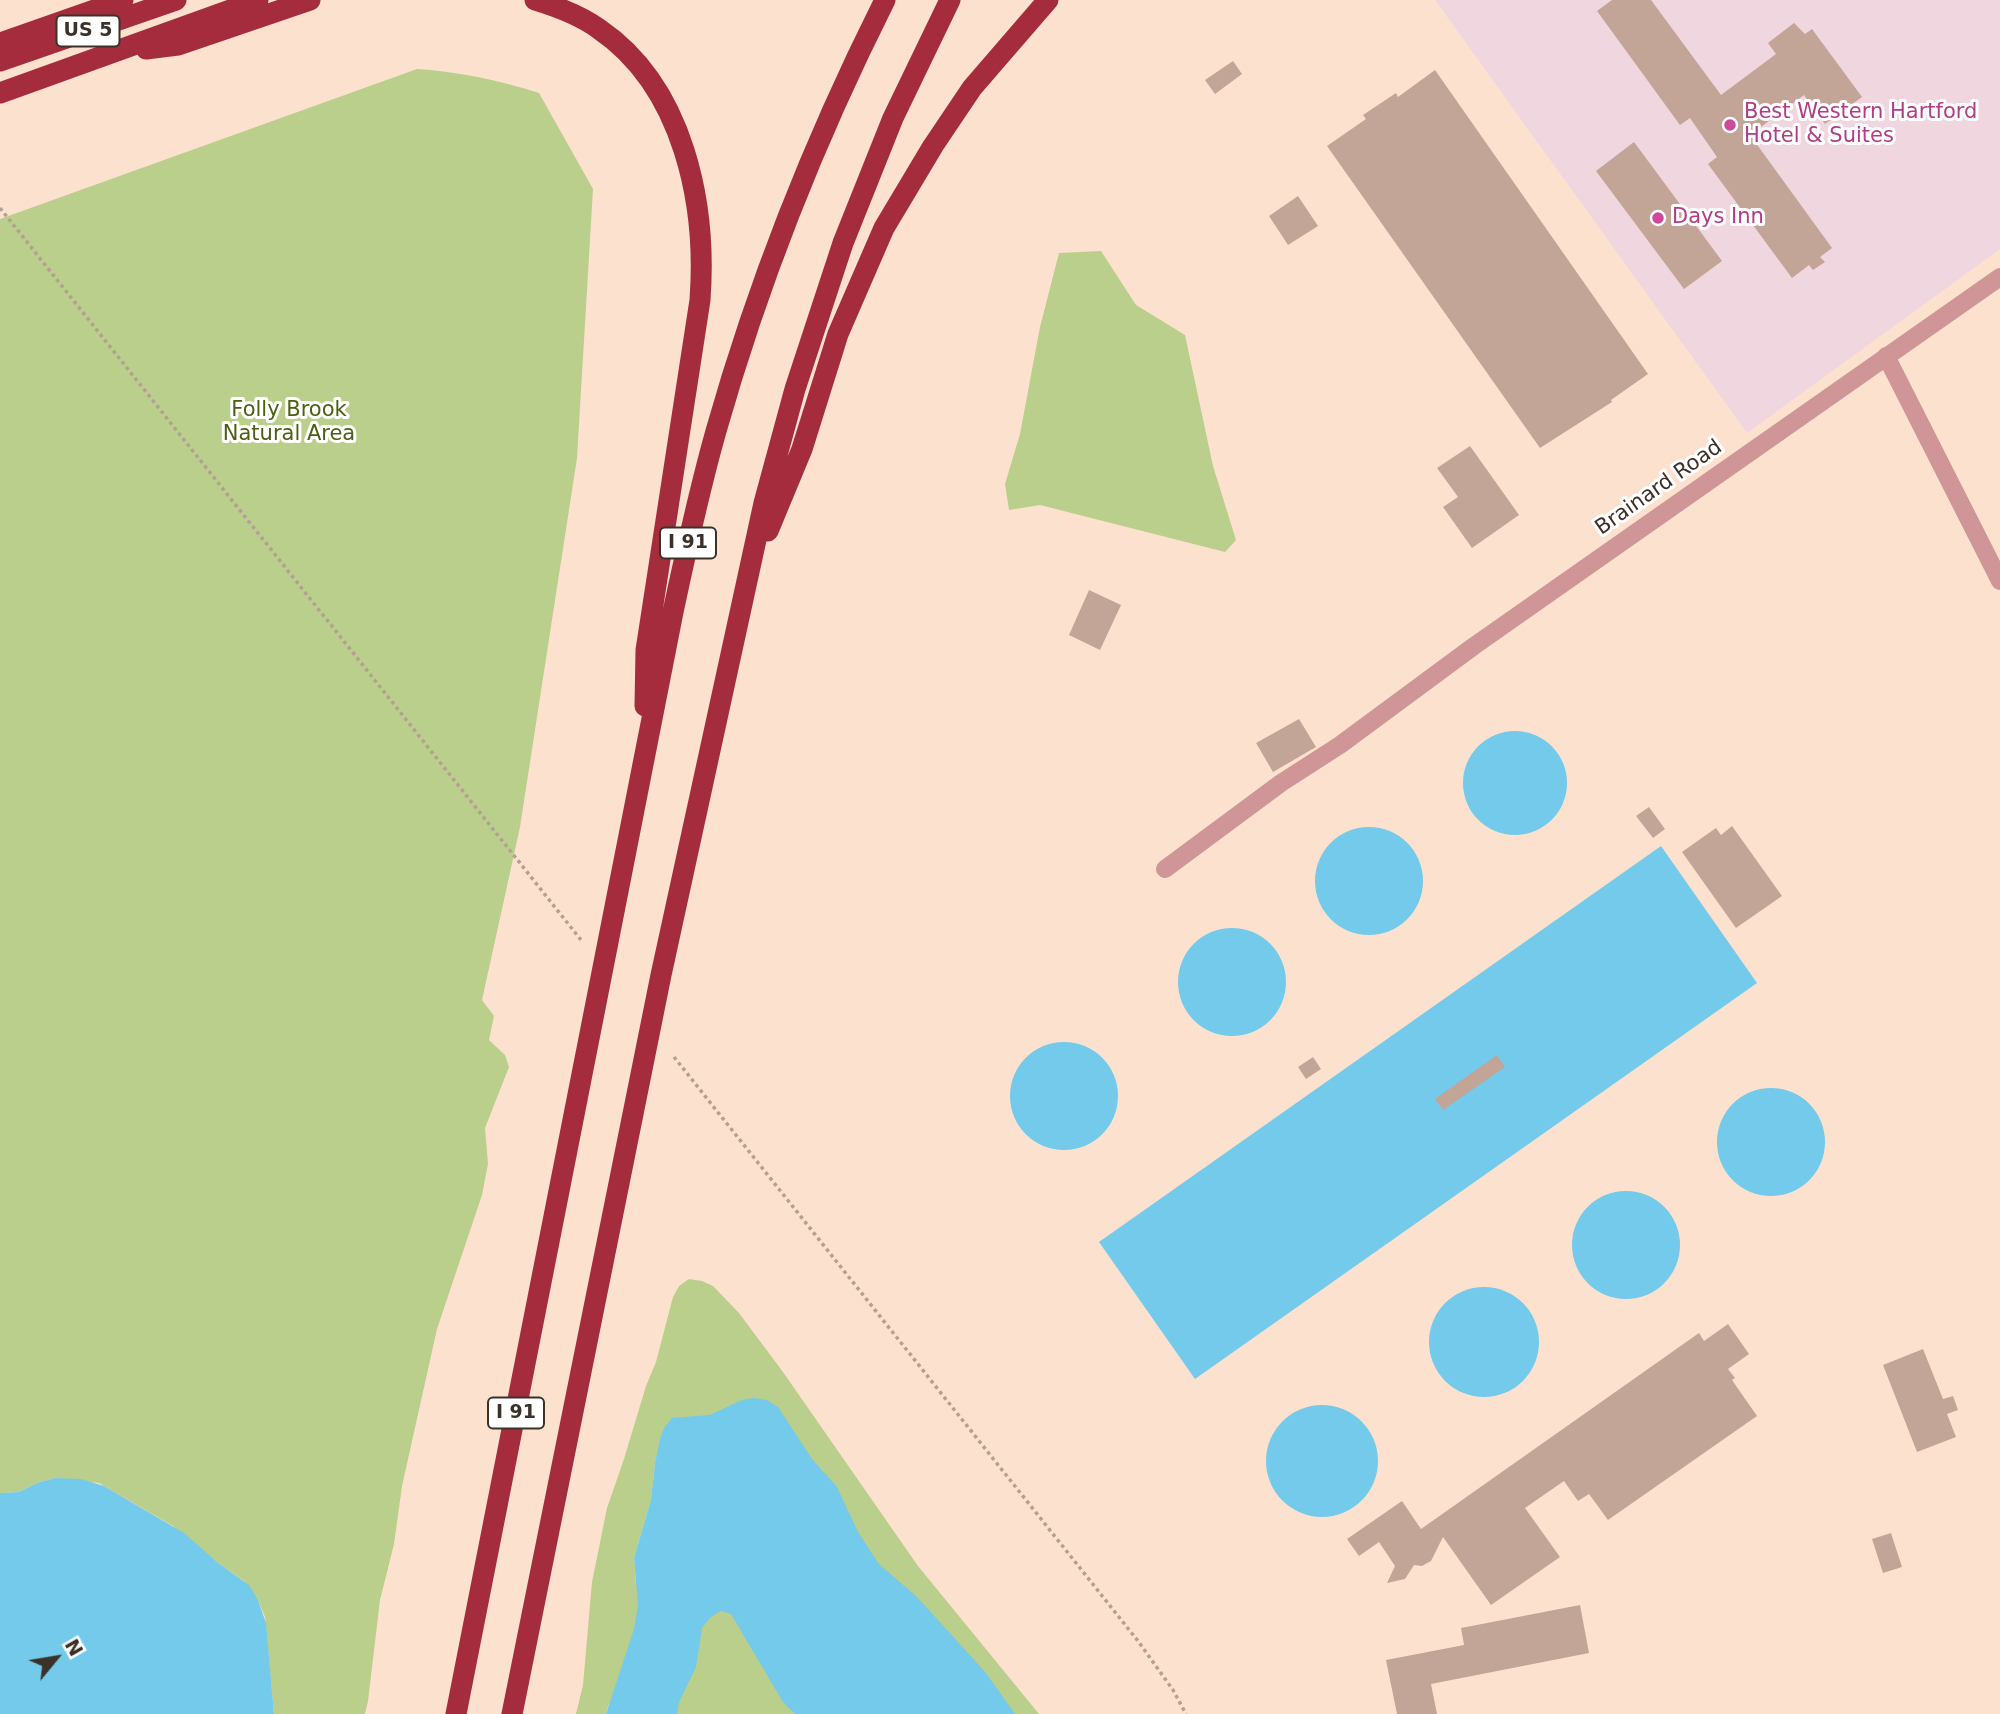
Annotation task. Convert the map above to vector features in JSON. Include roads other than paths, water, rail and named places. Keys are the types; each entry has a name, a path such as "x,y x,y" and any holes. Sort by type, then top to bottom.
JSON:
{"highway":[{"path":"0,43 123,0"},
{"name":"US 5","path":"0,61 176,0"},
{"name":"US 5","path":"0,93 258,0"},
{"path":"113,52 178,45 310,0"},
{"path":"536,0 580,17 601,30 625,50 643,71 662,102 681,145 699,216 702,261 700,300 646,650 644,761"},
{"name":"I 91","path":"456,1714 694,517 730,382 765,282 797,198 885,0"},
{"name":"I 91","path":"512,1714 658,988 780,441 835,265 880,149 950,0"},
{"path":"746,584 802,449 838,334 879,236 933,146 972,88 1048,0"}],"street":[{"name":"Brainard Road","path":"1165,869 1281,783 1346,740 2000,276"},
{"path":"1885,356 2000,581"}],"water":[{"path":"1515,731 1535,735 1552,746 1563,763 1567,783 1563,803 1552,820 1535,831 1515,835 1495,831 1478,820 1467,803 1463,783 1467,763 1478,746 1495,735"},
{"path":"1369,827 1390,831 1407,843 1419,860 1423,881 1419,902 1407,919 1390,931 1369,935 1348,931 1331,919 1319,902 1315,881 1319,860 1331,843 1348,831"},
{"path":"1661,846 1757,983 1195,1379 1099,1242"},
{"path":"1232,928 1253,932 1270,944 1282,961 1286,982 1282,1003 1270,1020 1253,1032 1232,1036 1211,1032 1194,1020 1182,1003 1178,982 1182,961 1194,944 1211,932"},
{"path":"1064,1042 1085,1046 1102,1058 1114,1075 1118,1096 1114,1117 1102,1134 1085,1146 1064,1150 1043,1146 1026,1134 1014,1117 1010,1096 1014,1075 1026,1058 1043,1046"},
{"path":"1771,1088 1792,1092 1809,1104 1821,1121 1825,1142 1821,1163 1809,1180 1792,1192 1771,1196 1750,1192 1733,1180 1721,1163 1717,1142 1721,1121 1733,1104 1750,1092"},
{"path":"1626,1191 1647,1195 1664,1207 1676,1224 1680,1245 1676,1266 1664,1283 1647,1295 1626,1299 1605,1295 1588,1283 1576,1266 1572,1245 1576,1224 1588,1207 1605,1195"},
{"path":"1484,1287 1505,1291 1523,1303 1535,1321 1539,1342 1535,1363 1523,1381 1505,1393 1484,1397 1463,1393 1445,1381 1433,1363 1429,1342 1433,1321 1445,1303 1463,1291"},
{"path":"742,1400 767,1400 778,1407 812,1459 837,1487 858,1532 879,1564 917,1597 986,1673 1015,1714 795,1714 783,1702 731,1614 720,1611 702,1628 696,1667 679,1702 677,1714 606,1714 634,1629 638,1605 634,1558 651,1500 655,1463 664,1428 672,1418 710,1415"},
{"path":"1322,1405 1343,1409 1362,1421 1374,1440 1378,1461 1374,1482 1362,1501 1343,1513 1322,1517 1301,1513 1282,1501 1270,1482 1266,1461 1270,1440 1282,1421 1301,1409"},
{"path":"55,1478 81,1479 104,1486 184,1533 249,1585 266,1623 274,1714 0,1714 0,1493 19,1492"}],"place":[{"name":"Best Western Hartford Hotel & Suites","path":"1730,125"},
{"name":"Days Inn","path":"1658,218"}],"park label":[{"name":"Folly Brook Natural Area","path":"289,423"}]}
